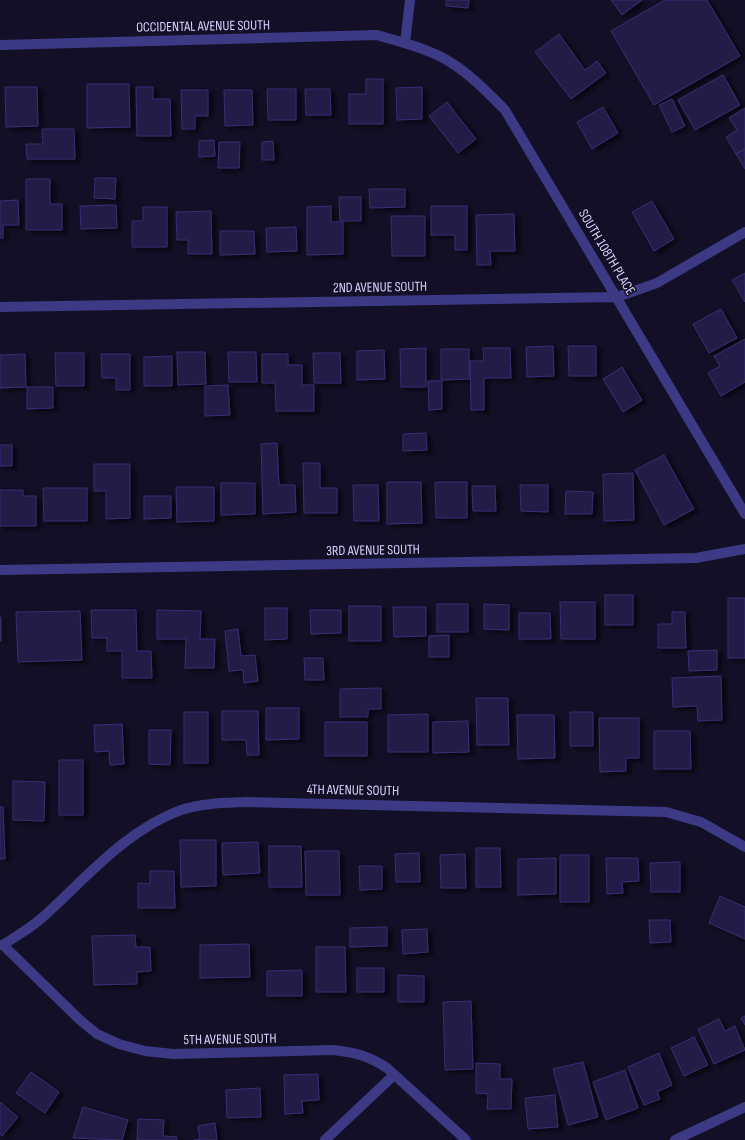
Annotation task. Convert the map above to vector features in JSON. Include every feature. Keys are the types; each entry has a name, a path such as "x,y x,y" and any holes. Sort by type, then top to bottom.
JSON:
{"street":[{"path":"405,43 410,0"},
{"name":"OCCIDENTAL AVENUE SOUTH","path":"0,45 378,35 405,43"},
{"name":"SOUTH 108TH PLACE","path":"405,43 449,61 480,84 506,110 745,514"},
{"name":"2ND AVENUE SOUTH","path":"0,306 617,297 657,283 745,232"},
{"name":"3RD AVENUE SOUTH","path":"0,570 696,558 745,549"},
{"name":"4TH AVENUE SOUTH","path":"1,945 41,919 99,864 139,832 162,818 176,812 212,804 247,802 666,812 701,822 745,847"},
{"name":"5TH AVENUE SOUTH","path":"1,945 80,1020 97,1034 119,1044 146,1051 173,1054 354,1052 372,1058 394,1075 466,1140"},
{"path":"325,1140 394,1075"},
{"path":"675,1140 745,1107"}],"building":[{"path":"446,0 469,0 468,8 446,6"},
{"path":"611,0 642,0 622,15"},
{"path":"665,0 707,0 740,56 654,105 611,31"},
{"path":"559,34 585,70 597,61 606,73 571,99 535,52"},
{"path":"723,75 740,105 695,130 678,100"},
{"path":"366,79 383,79 383,124 349,124 349,94 366,94"},
{"path":"87,84 129,84 130,127 87,128"},
{"path":"5,87 37,87 38,126 6,127"},
{"path":"136,87 153,87 153,99 170,99 171,136 137,136"},
{"path":"422,87 422,119 397,120 396,88"},
{"path":"267,89 296,89 296,120 268,120"},
{"path":"305,89 330,89 331,115 306,115"},
{"path":"181,90 208,90 208,116 195,116 195,129 182,129"},
{"path":"224,90 252,90 253,125 225,126"},
{"path":"672,99 685,126 672,132 659,105"},
{"path":"447,102 476,139 458,153 429,116"},
{"path":"603,107 618,133 592,149 577,122"},
{"path":"745,108 745,149 736,154 726,137 737,130 729,118"},
{"path":"42,129 74,129 75,159 27,159 26,144 43,144"},
{"path":"214,140 215,156 199,157 199,141"},
{"path":"273,141 274,160 262,160 262,142"},
{"path":"219,142 240,142 239,168 218,168"},
{"path":"745,149 745,169 736,154"},
{"path":"95,178 116,178 115,199 94,198"},
{"path":"26,179 50,179 50,204 62,204 62,230 26,230"},
{"path":"369,189 405,189 405,207 370,208"},
{"path":"339,197 361,197 361,221 340,221"},
{"path":"18,200 19,225 3,225 3,238 0,238 0,201"},
{"path":"652,201 674,239 654,251 632,212"},
{"path":"116,205 117,228 81,229 80,206"},
{"path":"331,206 331,222 343,222 343,254 307,255 307,207"},
{"path":"431,206 467,206 467,250 455,250 455,235 431,235"},
{"path":"143,207 167,207 167,247 132,247 132,221 143,221"},
{"path":"211,211 212,254 188,254 188,240 177,240 176,212"},
{"path":"514,214 515,251 490,251 491,265 477,265 476,215"},
{"path":"391,216 425,216 425,256 392,256"},
{"path":"296,227 297,251 267,252 266,228"},
{"path":"220,231 254,231 255,254 220,255"},
{"path":"745,273 745,302 732,280"},
{"path":"721,309 737,338 709,353 693,324"},
{"path":"745,339 745,382 721,396 708,373 720,366 714,356"},
{"path":"553,346 554,376 527,377 526,347"},
{"path":"568,346 596,346 596,376 569,376"},
{"path":"426,348 426,387 401,387 400,349"},
{"path":"483,348 510,348 511,378 484,378 484,410 471,410 470,361 484,361"},
{"path":"441,349 469,349 469,379 441,380"},
{"path":"384,350 385,379 357,380 357,351"},
{"path":"177,352 205,352 206,384 178,385"},
{"path":"228,352 256,352 257,382 229,382"},
{"path":"55,353 84,353 84,386 56,386"},
{"path":"313,353 340,353 341,383 314,383"},
{"path":"25,354 26,387 0,388 0,355"},
{"path":"101,354 130,354 130,390 116,390 116,378 102,378"},
{"path":"262,354 288,354 288,365 302,365 302,385 314,385 314,411 276,411 275,383 262,383"},
{"path":"172,356 172,386 144,386 144,357"},
{"path":"622,367 642,400 623,412 603,379"},
{"path":"428,381 442,381 442,409 429,410"},
{"path":"228,385 230,415 205,416 205,386"},
{"path":"27,387 53,387 53,408 27,409"},
{"path":"426,433 427,450 403,451 403,434"},
{"path":"277,443 279,485 295,485 296,512 263,514 261,444"},
{"path":"0,445 12,445 12,466 0,466"},
{"path":"664,455 694,509 664,525 635,470"},
{"path":"303,463 320,463 320,488 337,488 337,513 304,513"},
{"path":"94,464 130,464 130,518 106,519 106,491 94,491"},
{"path":"633,473 634,520 604,521 603,474"},
{"path":"387,482 421,482 422,523 387,524"},
{"path":"435,482 467,482 467,518 436,518"},
{"path":"221,483 255,483 255,514 221,515"},
{"path":"353,485 378,485 379,521 354,521"},
{"path":"520,485 548,485 548,512 521,511"},
{"path":"472,486 495,486 496,511 473,511"},
{"path":"176,487 214,487 214,521 177,522"},
{"path":"43,488 87,488 87,521 44,521"},
{"path":"0,490 23,490 23,496 36,496 36,526 0,526"},
{"path":"566,491 593,492 592,514 565,514"},
{"path":"144,496 171,496 171,518 144,519"},
{"path":"605,595 633,595 633,625 605,625"},
{"path":"728,598 745,598 745,658 728,658"},
{"path":"560,602 595,602 595,639 561,639"},
{"path":"437,604 468,604 468,632 437,632"},
{"path":"484,604 509,605 509,630 484,629"},
{"path":"349,606 381,606 381,641 349,641"},
{"path":"393,607 426,607 426,636 394,637"},
{"path":"265,608 287,608 287,639 265,640"},
{"path":"91,610 136,610 137,651 151,651 152,678 122,678 122,651 107,651 107,638 92,638"},
{"path":"157,610 201,611 200,639 215,639 214,668 185,668 186,639 157,639"},
{"path":"310,610 341,610 341,633 311,634"},
{"path":"80,611 82,660 18,662 16,612"},
{"path":"672,612 685,612 686,648 658,648 658,624 672,624"},
{"path":"519,613 550,613 551,639 519,639"},
{"path":"1,617 1,641 0,641"},
{"path":"238,629 241,656 255,655 258,681 244,683 243,670 229,671 225,631"},
{"path":"449,635 449,657 429,657 429,636"},
{"path":"717,650 717,670 689,671 688,651"},
{"path":"304,658 323,658 324,680 305,680"},
{"path":"721,676 722,720 698,721 697,706 673,707 672,678"},
{"path":"381,688 381,709 368,709 368,717 340,717 340,689"},
{"path":"476,698 508,698 509,745 477,745"},
{"path":"266,708 299,708 299,739 266,740"},
{"path":"222,711 258,711 259,755 247,755 246,740 222,740"},
{"path":"184,712 208,712 208,763 184,763"},
{"path":"570,712 593,712 593,746 570,746"},
{"path":"428,714 428,752 388,752 388,715"},
{"path":"517,715 554,715 555,758 518,759"},
{"path":"599,718 639,718 639,758 626,758 626,771 600,772"},
{"path":"468,721 469,752 433,753 433,722"},
{"path":"325,722 367,722 367,756 325,756"},
{"path":"122,724 124,764 110,765 109,751 95,752 94,725"},
{"path":"149,730 171,730 170,765 149,764"},
{"path":"654,731 690,731 691,769 654,769"},
{"path":"59,760 83,760 83,815 59,815"},
{"path":"13,781 45,782 44,821 13,820"},
{"path":"0,807 3,807 5,859 0,859"},
{"path":"180,840 216,840 216,886 181,887"},
{"path":"258,842 260,873 223,875 222,843"},
{"path":"269,846 301,846 302,887 269,887"},
{"path":"476,848 500,848 501,887 476,887"},
{"path":"305,851 339,851 340,895 306,895"},
{"path":"419,853 420,882 396,882 395,854"},
{"path":"465,854 466,888 441,888 440,855"},
{"path":"560,855 589,855 589,902 560,902"},
{"path":"556,858 556,894 518,895 518,859"},
{"path":"606,858 638,858 639,881 622,882 623,893 607,894"},
{"path":"680,862 680,892 651,892 650,863"},
{"path":"359,866 382,866 382,889 360,890"},
{"path":"150,871 174,871 175,908 138,908 138,883 150,884"},
{"path":"720,896 745,907 745,939 709,923"},
{"path":"649,920 670,920 671,942 650,943"},
{"path":"387,927 387,946 350,947 350,928"},
{"path":"427,929 428,952 403,954 402,930"},
{"path":"135,935 136,947 150,947 151,971 137,972 137,984 94,985 92,936"},
{"path":"249,944 250,977 200,978 200,945"},
{"path":"316,947 345,947 346,992 316,992"},
{"path":"357,968 384,968 384,992 357,992"},
{"path":"302,970 302,996 267,996 267,971"},
{"path":"398,975 424,976 424,1002 398,1002"},
{"path":"471,1001 473,1069 445,1070 443,1002"},
{"path":"745,1016 745,1025 741,1018"},
{"path":"719,1019 725,1031 735,1026 745,1050 714,1064 698,1029"},
{"path":"694,1037 708,1065 684,1076 671,1048"},
{"path":"659,1053 672,1085 657,1092 660,1099 644,1105 628,1067"},
{"path":"583,1062 598,1117 568,1125 553,1069"},
{"path":"476,1063 500,1064 500,1079 512,1079 511,1109 487,1109 488,1094 476,1093"},
{"path":"625,1070 638,1108 606,1120 593,1082"},
{"path":"31,1072 59,1092 45,1113 16,1093"},
{"path":"318,1074 319,1100 302,1101 303,1113 285,1114 284,1075"},
{"path":"260,1088 261,1117 227,1118 226,1090"},
{"path":"555,1095 558,1127 528,1129 525,1098"},
{"path":"0,1102 18,1117 2,1136 0,1134"},
{"path":"83,1107 128,1120 122,1140 73,1138"},
{"path":"138,1119 164,1120 163,1136 177,1137 177,1140 137,1140"},
{"path":"215,1123 217,1140 194,1140 200,1139 198,1126"}]}
